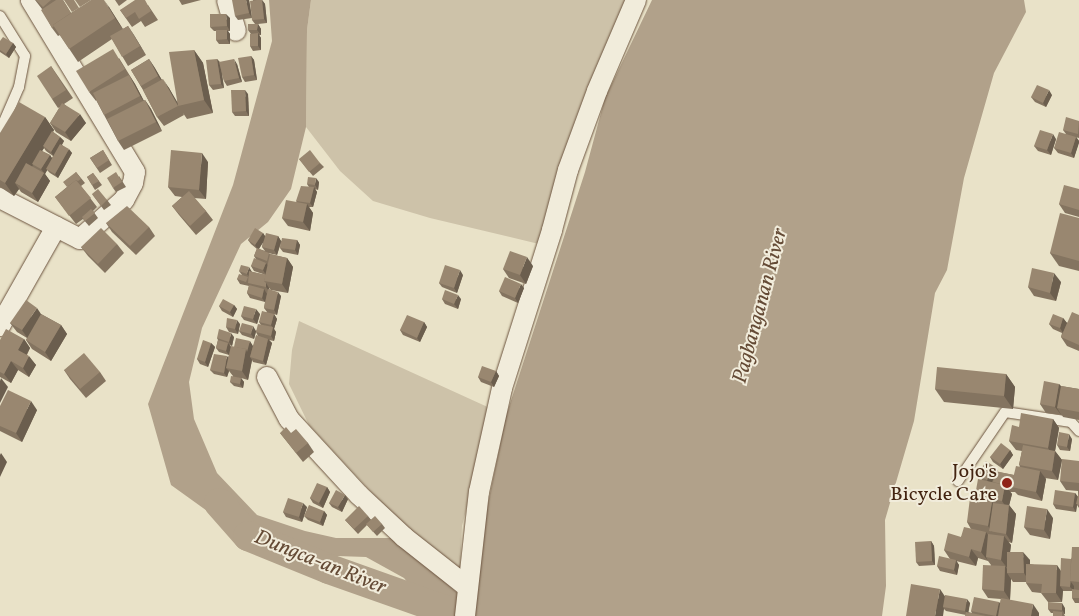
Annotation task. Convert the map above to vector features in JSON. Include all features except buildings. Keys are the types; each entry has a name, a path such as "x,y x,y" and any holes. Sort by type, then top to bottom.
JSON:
{"street":[{"path":"0,198 80,239 90,234 124,200 133,183 135,172 31,0"},
{"path":"227,0 236,31"},
{"path":"465,616 478,492 502,388 552,230 568,170 597,91 636,0"},
{"path":"0,326 56,226"},
{"path":"267,377 289,419 359,495 404,537 467,590"}],"lane":[{"path":"0,16 25,56 19,87 0,131"},
{"path":"958,481 1005,412 1071,422 1079,431"}],"shaded area":[{"path":"311,0 625,0 581,108 539,244 430,218 373,201 340,171 306,127 307,30"},
{"path":"299,321 492,409 462,526 460,574 400,523 309,425 289,384 292,350"}],"water":[{"name":"Pagbanganan River","path":"269,0 311,0 307,30 306,127 291,189 268,222 241,244 202,328 189,382 194,419 217,473 257,515 305,531 336,538 396,538 461,596 488,503 506,416 585,172 605,98 652,0 1024,0 1026,12 994,73 964,178 947,270 935,293 914,421 885,520 886,586 882,616 435,616 404,578 366,557 308,555 235,531 171,485 148,404 233,185 272,41"}],"waterway":[{"name":"Dungca-an River","path":"219,503 248,536 329,569 462,616"}],"place":[{"name":"Jojo's Bicycle Care","path":"1007,483"}]}
